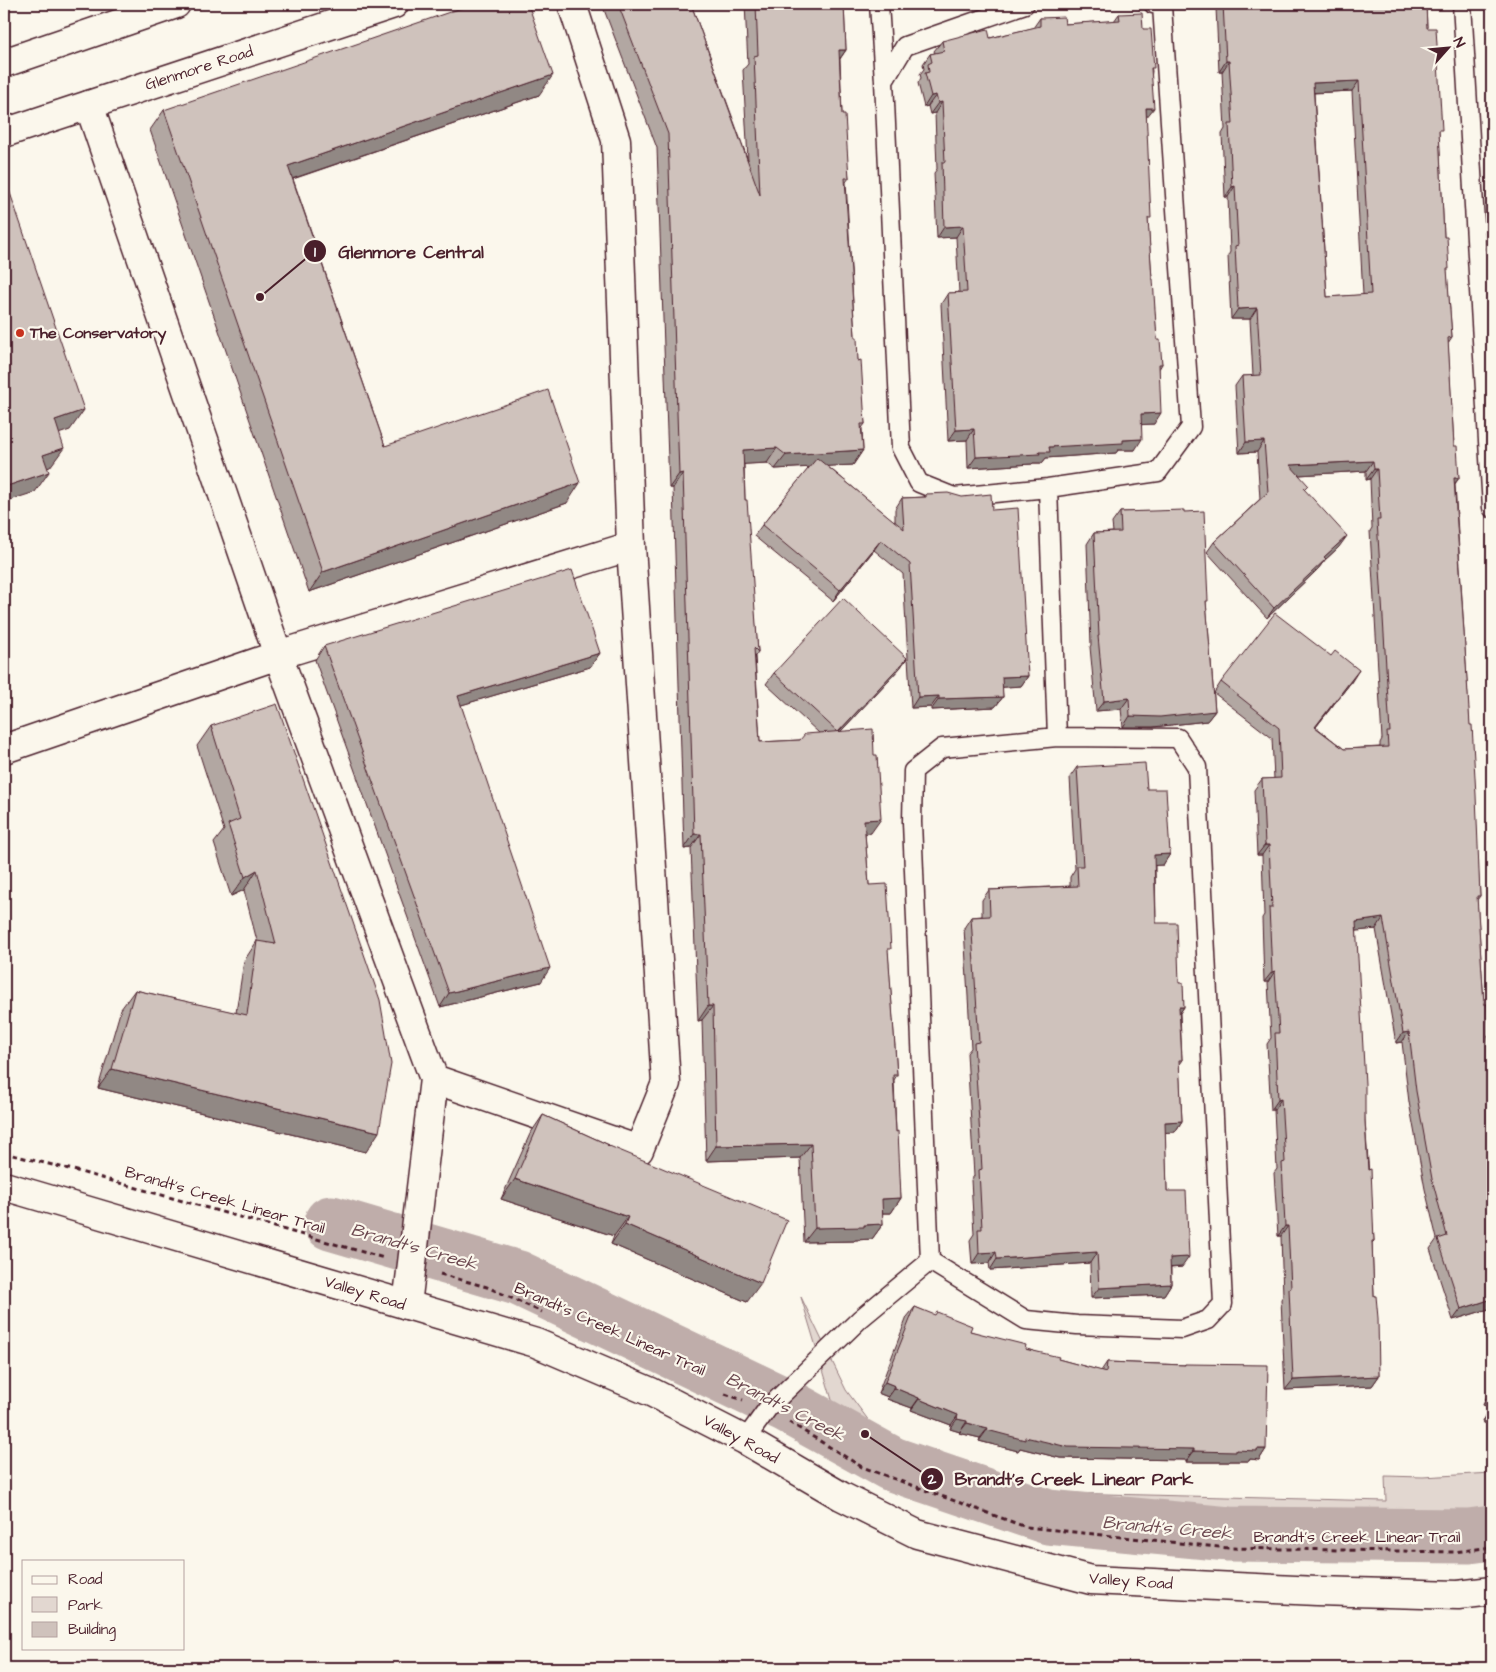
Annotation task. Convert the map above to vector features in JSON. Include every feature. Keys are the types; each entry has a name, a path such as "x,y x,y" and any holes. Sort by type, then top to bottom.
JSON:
{"street":[{"path":"4,63 176,4"},
{"name":"Glenmore Road","path":"4,133 394,4"},
{"path":"434,1079 639,1150 666,1083 631,546 616,140 572,4"},
{"path":"89,105 278,655 434,1079 406,1305"},
{"path":"4,749 278,655 631,546"},
{"name":"Valley Road","path":"4,1186 536,1343 651,1392 744,1440 841,1496 917,1534 1091,1580 1383,1593 1458,1595 1492,1591"}],"lane":[{"path":"879,4 901,448 919,483 954,497 1048,488 1158,472 1191,428 1162,6 1154,4"},
{"path":"884,81 905,46 1025,4"},
{"path":"1462,4 1492,508"},
{"path":"1048,488 1057,737"},
{"path":"1057,737 1178,738 1196,767 1223,1304 1208,1320 1182,1329 1077,1325 1026,1320 930,1261 912,822 913,771 942,748 1057,737"},
{"path":"744,1440 768,1408 860,1319 930,1261"}],"path":[{"name":"Brandt's Creek Linear Trail","path":"4,1153 77,1171 487,1287 548,1314"},
{"name":"Brandt's Creek Linear Trail","path":"724,1394 768,1408 862,1467 1026,1527 1228,1548 1454,1552 1492,1547"}],"green space":[{"path":"801,1297 846,1390 872,1425 934,1459 965,1471 1031,1488 1066,1493 1386,1501 1385,1476 1423,1477 1492,1473 1492,1556 1448,1559 1406,1558 1088,1540 1004,1526 964,1515 889,1489 854,1473"}],"building":[{"path":"473,4 528,4 553,75 288,166 385,446 548,390 580,483 323,572 164,110"},
{"path":"618,4 691,4 760,195 754,56 758,55 756,4 844,4 846,50 839,50 842,115 845,115 849,178 845,178 855,337 857,337 858,361 861,360 865,424 861,424 863,450 786,455 777,448 743,450 745,500 747,500 758,652 754,648 760,742 800,740 805,734 873,729 874,755 877,755 881,819 864,820 869,885 887,884 891,949 888,949 897,1075 893,1075 901,1198 882,1199 883,1224 864,1225 864,1227 815,1228 811,1144 716,1146 713,1006 708,1006 701,834 694,834 683,473 679,474 668,134"},
{"path":"1223,4 1426,4 1427,28 1436,28 1442,130 1439,130 1444,237 1447,237 1449,269 1447,269 1452,337 1448,338 1454,446 1457,446 1459,478 1454,478 1476,795 1480,896 1477,896 1484,1004 1487,1004 1491,1035 1488,1036 1492,1058 1492,1299 1461,1309 1438,1239 1447,1236 1432,1179 1416,1091 1409,1032 1403,1033 1383,918 1356,922 1368,1170 1371,1169 1374,1296 1376,1296 1378,1318 1379,1376 1293,1380 1288,1226 1285,1226 1282,1163 1285,1162 1281,1099 1278,1100 1275,1033 1279,1033 1275,971 1272,972 1269,908 1272,908 1269,845 1265,845 1262,779 1281,778 1279,728 1221,682 1275,613 1331,656 1335,651 1359,670 1315,727 1344,749 1388,747 1387,732 1390,732 1377,520 1380,520 1377,469 1374,469 1373,461 1290,465 1308,485 1304,489 1347,536 1324,557 1326,559 1274,608 1214,542 1268,492 1264,441 1246,442 1242,376 1261,375 1257,308 1238,309 1235,246 1238,245 1235,186 1232,187 1229,124 1233,124 1229,61 1226,61","holes":["1359,81 1371,294 1327,297 1313,83"]},
{"path":"1142,13 1143,29 1151,29 1154,68 1151,68 1154,108 1146,108 1151,218 1148,218 1157,340 1160,340 1162,364 1159,364 1161,413 1141,414 1142,439 1123,440 1123,443 1049,447 1050,452 1039,452 1040,454 976,457 974,429 956,430 948,293 967,292 963,226 944,227 942,162 945,162 942,102 938,103 936,95 931,96 925,73 929,72 928,64 932,62 930,54 944,51 942,41 988,29 990,38 1040,26 1040,18 1064,17 1065,24 1120,20 1119,14"},
{"name":"The Conservatory","path":"8,187 84,410 55,420 64,448 43,455 49,472 4,487 4,189"},
{"path":"817,458 904,529 902,498 926,497 926,494 948,493 962,497 991,494 992,510 1018,508 1028,676 1002,677 1003,697 939,699 939,696 918,697 910,564 881,540 840,590 762,525"},
{"path":"1184,510 1184,512 1204,511 1208,601 1206,601 1215,711 1160,717 1130,716 1129,698 1104,701 1098,636 1094,533 1121,532 1120,512"},
{"path":"572,570 600,653 458,696 550,968 449,993 324,646"},
{"path":"843,598 907,658 838,732 774,673"},
{"path":"277,704 380,1000 391,1064 379,1132 112,1069 135,990 247,1015 257,941 276,944 257,870 245,877 228,824 240,819 211,726"},
{"path":"1145,763 1147,789 1166,789 1170,854 1154,855 1156,923 1177,923 1179,983 1183,983 1184,1007 1179,1007 1182,1060 1179,1060 1182,1121 1165,1122 1167,1191 1186,1191 1189,1257 1170,1258 1171,1284 1099,1288 1097,1252 997,1259 996,1252 979,1253 978,1229 982,1229 979,1170 982,1169 974,1043 979,1042 971,917 990,916 989,890 1078,886 1077,866 1083,866 1077,767"},
{"path":"543,1115 609,1145 607,1145 787,1220 761,1283 625,1224 628,1217 515,1179"},
{"path":"915,1307 935,1315 937,1312 972,1326 970,1331 1026,1345 1025,1349 1059,1357 1058,1359 1106,1372 1107,1362 1185,1365 1268,1365 1266,1449 1257,1449 1257,1451 1236,1450 1236,1452 1194,1451 1194,1449 1068,1447 1025,1437 1025,1440 987,1430 988,1428 957,1419 958,1415 885,1382"}],"waterway":[{"name":"Brandt's Creek","path":"331,1223 518,1278 787,1406 892,1464 1048,1517 1229,1534 1469,1536 1492,1533"}],"place":[{"name":"Glenmore Central","path":"260,297"},
{"name":"The Conservatory","path":"20,333"},
{"name":"Brandt's Creek Linear Park","path":"865,1434"}]}
